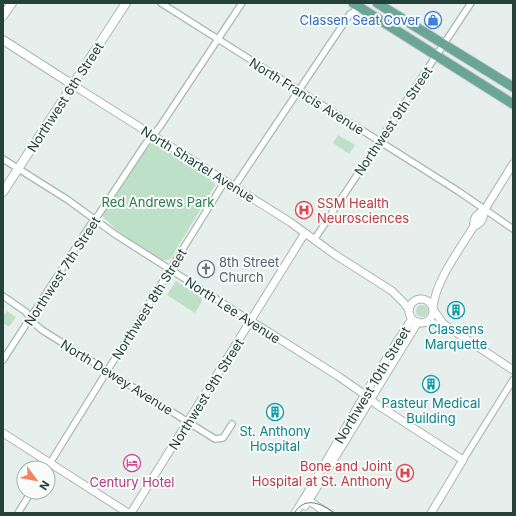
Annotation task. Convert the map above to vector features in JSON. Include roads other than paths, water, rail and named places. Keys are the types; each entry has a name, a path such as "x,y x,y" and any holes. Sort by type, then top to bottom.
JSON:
{"main road":[{"path":"3,16 12,3"},
{"name":"Northwest 6th Street","path":"3,192 126,3"},
{"path":"353,3 513,104"},
{"path":"377,3 513,87"},
{"name":"North Shartel Avenue","path":"3,40 73,85"}],"street":[{"name":"North Francis Avenue","path":"161,3 380,141 485,209 513,229"},
{"name":"Northwest 7th Street","path":"3,360 146,143 159,128 242,3"},
{"path":"350,3 350,14"},
{"name":"Northwest 9th Street","path":"314,240 471,3"},
{"path":"234,187 350,14 356,10 366,11"},
{"name":"North Shartel Avenue","path":"73,85 225,181 392,291 411,299 419,299"},
{"name":"North Lee Avenue","path":"3,159 68,200 120,238 251,321 463,460"},
{"path":"426,322 432,316 434,297 439,283 474,226 480,224 483,219 485,209 513,164"},
{"name":"Northwest 8th Street","path":"53,460 225,181"},
{"name":"Northwest 9th Street","path":"131,513 305,233"},
{"path":"439,283 412,303 409,310 415,321 426,322 439,326 477,347"},
{"name":"North Shartel Avenue","path":"392,291 409,310"},
{"name":"North Dewey Avenue","path":"3,296 21,308 42,330 215,440 223,438 232,424"},
{"path":"419,299 429,301 442,322 513,370"},
{"name":"Northwest 10th Street","path":"295,513 306,499 415,321"},
{"path":"431,513 513,380"},
{"path":"3,433 41,460"},
{"path":"56,470 128,513"},
{"path":"306,499 327,513"},
{"name":"Northwest 10th Street","path":"301,513 306,499"},
{"path":"18,513 26,500"}],"tram line":[{"path":"294,513 299,507 309,503 319,504 335,513"}],"place":[{"name":"Classen Seat Cover","path":"433,20"},
{"name":"SSM Health Neurosciences","path":"304,210"},
{"name":"8th Street Church","path":"206,269"},
{"name":"Classens Marquette","path":"456,310"},
{"name":"Pasteur Medical Building","path":"431,384"},
{"name":"St. Anthony Hospital","path":"275,412"},
{"name":"Century Hotel","path":"132,463"},
{"name":"Bone and Joint Hospital at St. Anthony","path":"405,473"}],"park label":[{"name":"Red Andrews Park","path":"158,202"}]}
